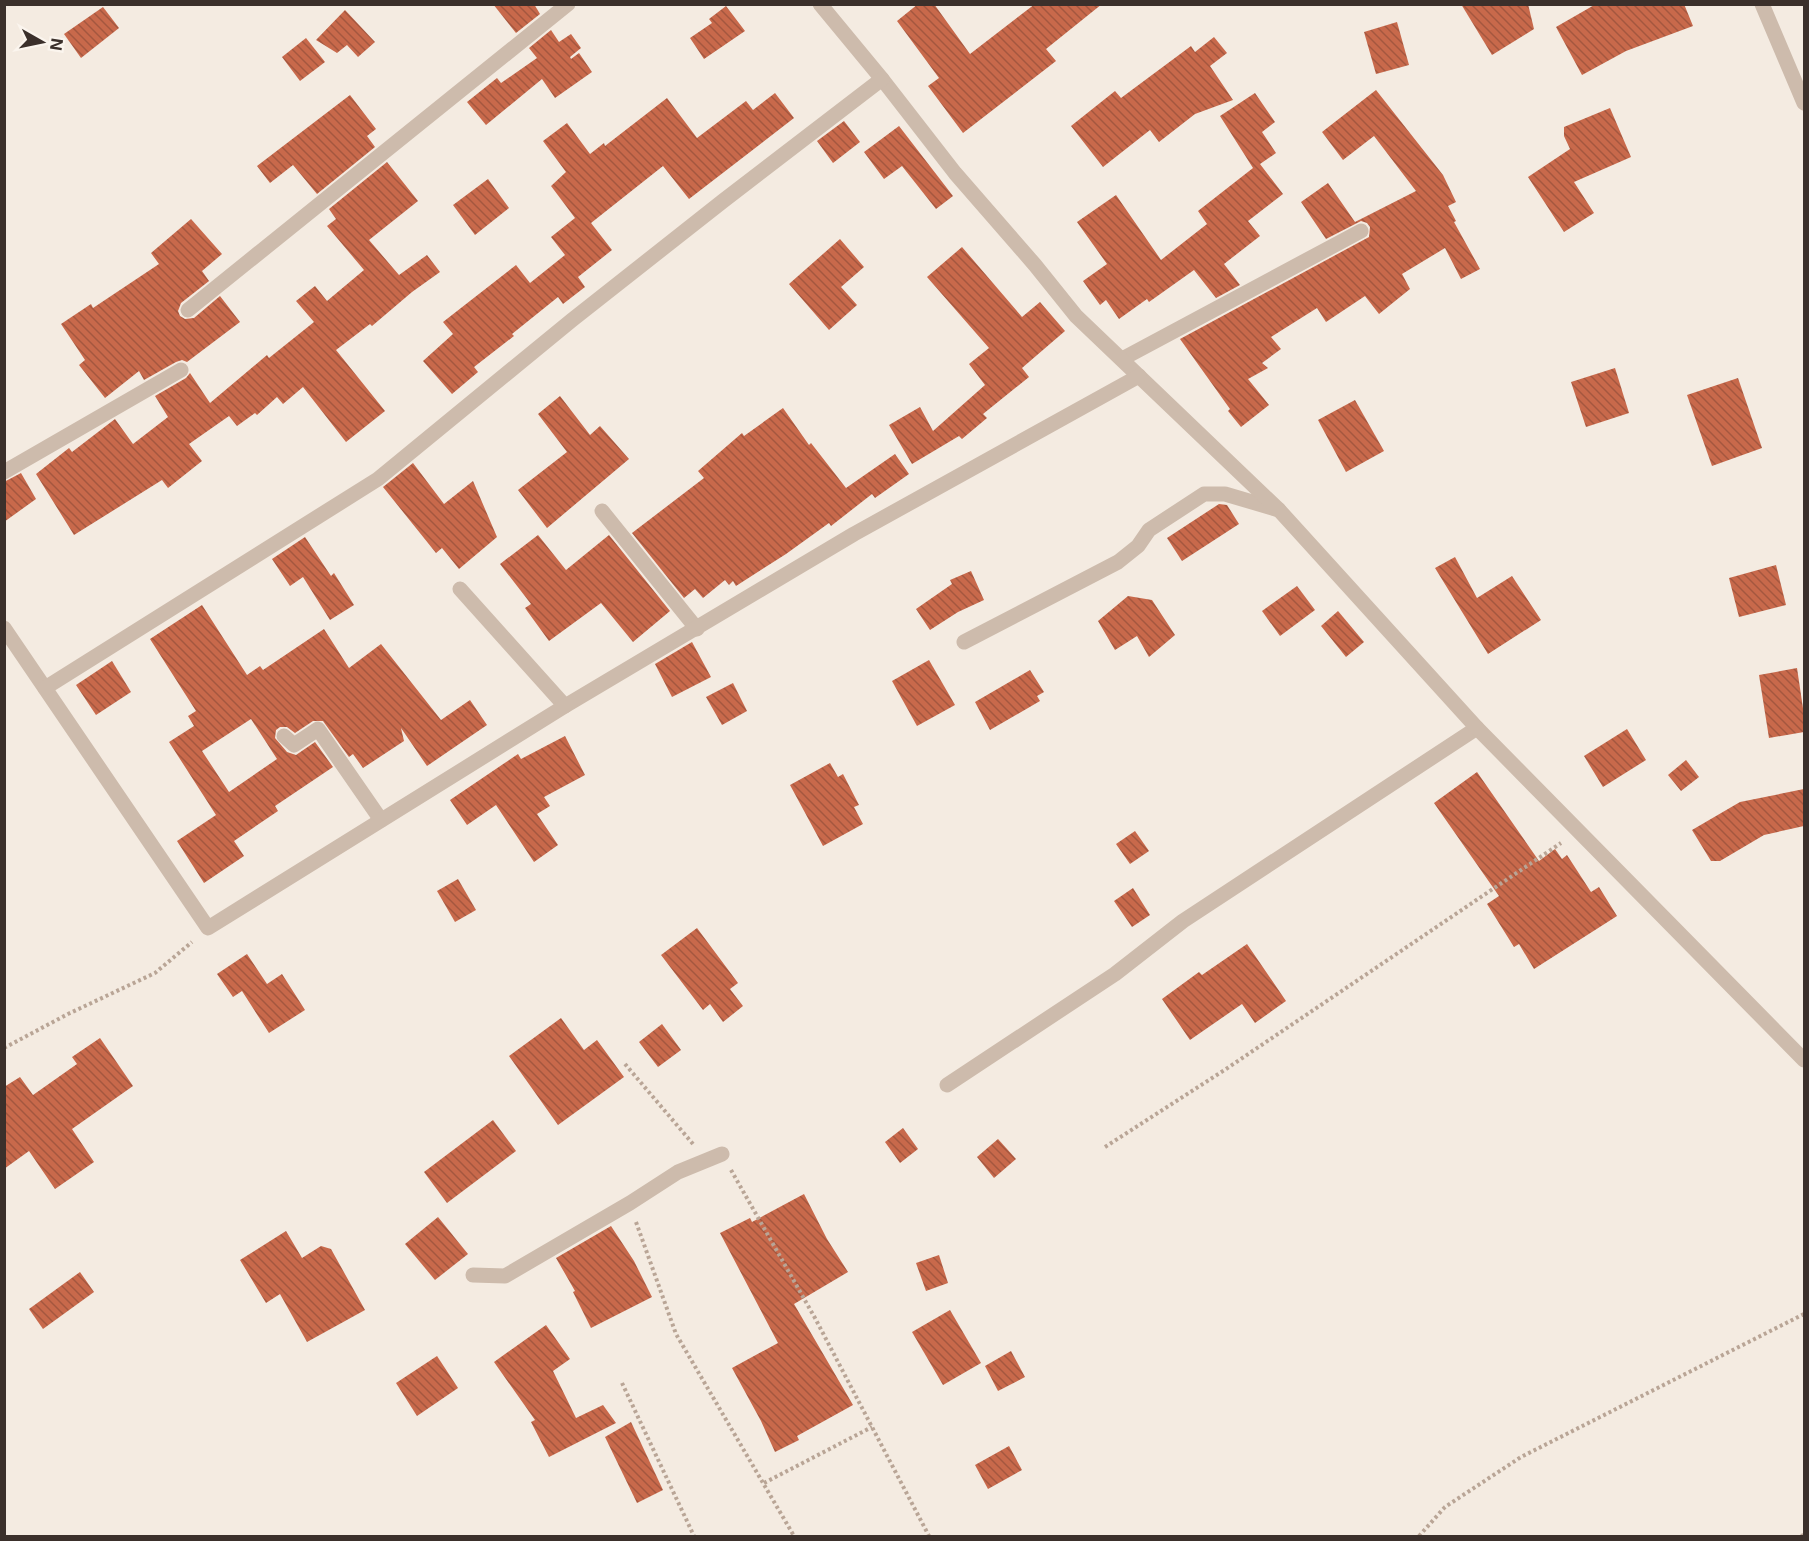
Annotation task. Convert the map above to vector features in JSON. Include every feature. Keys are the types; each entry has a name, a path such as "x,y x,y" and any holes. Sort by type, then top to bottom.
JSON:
{"street":[{"path":"188,310 568,4"},
{"path":"820,4 955,173 1076,316 1279,510 1477,728 1804,1060"},
{"path":"1762,4 1804,103"},
{"path":"45,688 378,479 615,285 882,79"},
{"path":"1122,359 1361,231"},
{"path":"4,472 181,370"},
{"path":"4,628 208,928 565,706 854,534 1139,376"},
{"path":"964,642 1118,562 1138,546 1149,530 1204,494 1225,494 1279,510"},
{"path":"602,511 697,629"},
{"path":"460,589 565,706"},
{"path":"947,1085 1115,975 1183,921 1477,728"},
{"path":"284,736 294,745 318,729 381,820"},
{"path":"473,1275 505,1276 630,1203 678,1172 722,1154"}],"path":[{"path":"1105,1148 1226,1069 1579,830"},
{"path":"4,1048 68,1014 155,973 208,928"},
{"path":"625,1064 691,1144 722,1154 815,1318 930,1536"},
{"path":"630,1203 676,1334 794,1536"},
{"path":"1419,1536 1445,1507 1521,1457 1804,1314"},
{"path":"622,1383 694,1536"},
{"path":"764,1483 872,1427"}],"building":[{"path":"493,4 534,4 540,14 516,33"},
{"path":"918,4 934,4 970,54 1035,4 1102,4 1046,49 1056,61 963,133 928,86 939,78 897,21"},
{"path":"1461,4 1528,4 1534,29 1492,55"},
{"path":"1596,4 1684,4 1693,26 1626,51 1582,75 1556,27"},
{"path":"726,6 745,31 704,59 690,38 712,23 709,19"},
{"path":"103,7 119,28 81,58 64,34"},
{"path":"345,10 375,42 358,57 347,45 337,53 316,40"},
{"path":"1397,22 1409,65 1376,74 1364,32"},
{"path":"551,30 559,42 571,34 581,48 570,57 571,59 579,53 592,72 555,98 542,79 486,125 467,102 497,78 501,83 537,58 529,48"},
{"path":"1214,37 1227,53 1210,66 1233,100 1195,114 1159,142 1150,130 1103,167 1071,126 1115,91 1121,98 1191,46 1195,52"},
{"path":"306,38 325,62 300,81 282,57"},
{"path":"1376,90 1443,175 1456,202 1448,206 1456,221 1454,222 1480,269 1461,279 1445,248 1402,274 1410,289 1379,314 1365,296 1326,322 1317,308 1271,337 1281,349 1262,363 1268,368 1248,379 1269,405 1241,427 1180,339 1369,237 1370,227 1361,221 1326,239 1301,202 1328,183 1355,222 1416,191 1374,136 1343,160 1322,132"},
{"path":"775,93 794,118 689,199 663,166 591,223 612,250 578,277 585,287 563,304 558,297 512,334 514,336 474,367 478,372 452,394 423,361 453,334 443,322 516,265 530,283 565,255 551,237 575,218 551,186 566,172 543,141 567,123 590,154 604,143 605,146 667,98 697,138 746,101 753,110"},
{"path":"1255,93 1275,122 1262,132 1276,153 1260,164 1283,194 1248,221 1260,236 1224,264 1240,285 1216,298 1194,270 1149,302 1147,299 1119,319 1106,300 1100,305 1083,281 1107,264 1077,222 1116,195 1161,260 1207,224 1198,211 1253,168 1220,116"},
{"path":"350,95 376,129 367,136 375,147 317,194 293,165 270,183 257,166"},
{"path":"1610,108 1631,157 1574,182 1594,213 1564,232 1528,177 1570,149 1564,136 1564,127"},
{"path":"844,121 860,142 833,163 817,141"},
{"path":"899,126 953,196 936,209 902,166 884,179 864,152"},
{"path":"387,162 418,201 369,240 399,275 427,255 440,272 372,326 370,324 336,350 385,411 346,442 303,387 283,404 277,397 257,415 255,413 237,426 229,416 189,444 202,461 168,488 162,480 74,535 36,474 69,448 72,452 115,419 133,444 168,417 155,396 186,378 190,373 210,403 267,355 269,358 314,322 296,301 315,286 327,301 364,270 327,226 336,219 329,209"},
{"path":"488,179 509,208 475,235 453,205"},
{"path":"191,219 222,254 202,271 209,281 181,303 178,311 180,316 185,319 194,318 220,296 240,322 187,362 182,360 176,362 144,380 139,371 105,398 79,365 85,360 61,324 91,304 93,308 159,264 151,253"},
{"path":"840,239 864,267 841,287 857,305 829,330 789,284"},
{"path":"962,247 1022,317 1040,302 1065,331 1022,368 1029,377 983,414 987,418 962,439 959,436 912,464 889,425 920,407 933,431 985,385 969,364 989,348 927,277"},
{"path":"1615,368 1629,413 1586,427 1571,382"},
{"path":"1738,378 1762,448 1712,466 1687,395"},
{"path":"560,396 590,435 600,426 629,459 547,528 518,490 567,452 538,414"},
{"path":"1355,400 1384,451 1346,472 1318,420"},
{"path":"783,408 809,445 811,443 846,488 895,454 909,474 875,498 872,494 831,526 829,523 736,586 733,581 729,585 725,580 703,598 695,589 684,598 632,533 704,478 698,471 742,433 744,436"},
{"path":"413,463 444,504 473,481 497,537 459,569 442,548 436,553 383,487"},
{"path":"21,473 36,499 4,522 4,482"},
{"path":"1219,504 1227,505 1239,524 1182,561 1167,538"},
{"path":"538,535 566,570 609,535 670,611 633,642 601,603 549,641 525,608 531,604 500,564"},
{"path":"305,537 331,576 334,573 354,605 330,620 303,577 290,586 272,559"},
{"path":"1455,557 1477,598 1512,576 1541,620 1488,654 1435,568"},
{"path":"1776,565 1786,605 1739,617 1729,578"},
{"path":"971,571 984,600 958,612 930,630 916,609 952,584 950,580"},
{"path":"1297,586 1315,610 1280,636 1262,611"},
{"path":"1128,596 1152,600 1175,635 1149,657 1137,636 1115,650 1098,621"},
{"path":"202,605 247,675 260,666 263,670 324,629 349,668 381,644 441,720 470,700 487,725 427,766 401,728 404,741 363,768 353,754 349,757 323,721 313,721 295,733 287,727 280,727 276,730 275,738 287,752 296,755 315,742 333,767 275,806 278,811 234,841 244,856 204,883 177,841 216,815 169,742 194,726 188,716 196,711 150,639","holes":["251,719 277,759 229,792 202,751"]},
{"path":"1338,611 1364,642 1346,657 1321,626"},
{"path":"692,642 711,677 672,697 655,664"},
{"path":"929,660 955,705 917,726 892,681"},
{"path":"112,661 131,692 96,715 76,685"},
{"path":"1797,668 1804,715 1804,732 1769,738 1759,675"},
{"path":"1030,670 1044,692 1037,696 1040,701 990,730 975,702"},
{"path":"733,683 747,711 722,725 706,697"},
{"path":"1627,729 1646,760 1603,787 1584,756"},
{"path":"565,736 585,775 544,797 550,806 537,814 558,845 534,862 496,805 467,825 450,800 518,754 521,759"},
{"path":"1686,760 1699,777 1681,791 1668,775"},
{"path":"830,763 838,777 843,774 859,805 854,807 863,824 823,846 790,785"},
{"path":"1477,772 1539,861 1555,849 1562,859 1567,855 1591,892 1599,887 1617,916 1534,969 1519,944 1514,947 1487,904 1499,896 1434,803"},
{"path":"1804,789 1804,826 1764,835 1720,861 1711,861 1692,830 1740,802"},
{"path":"1135,831 1149,851 1130,864 1116,844"},
{"path":"458,879 476,910 455,922 437,891"},
{"path":"1133,888 1150,915 1132,927 1114,901"},
{"path":"697,928 738,983 730,989 743,1006 723,1022 710,1004 703,1010 661,955"},
{"path":"1247,944 1286,1001 1255,1023 1242,1004 1190,1040 1162,999 1199,972 1202,975"},
{"path":"247,954 267,984 282,974 305,1010 269,1033 242,991 233,997 217,974"},
{"path":"561,1018 584,1050 597,1040 624,1077 558,1125 509,1056"},
{"path":"662,1024 681,1050 658,1067 639,1042"},
{"path":"100,1038 133,1086 72,1129 94,1162 55,1189 29,1151 4,1169 4,1087 20,1077 33,1095 77,1064 72,1057"},
{"path":"493,1120 516,1151 447,1203 424,1172"},
{"path":"903,1128 918,1149 900,1163 885,1142"},
{"path":"998,1139 1016,1159 994,1178 977,1157"},
{"path":"804,1194 827,1239 848,1272 794,1304 853,1405 797,1436 799,1440 775,1452 732,1368 778,1343 720,1233 750,1218 752,1222"},
{"path":"438,1217 468,1254 435,1280 405,1244"},
{"path":"611,1226 634,1261 652,1297 591,1328 573,1292 575,1291 556,1258"},
{"path":"286,1231 302,1258 321,1246 331,1249 365,1310 307,1342 280,1294 266,1303 240,1260"},
{"path":"939,1255 948,1283 926,1291 916,1263"},
{"path":"80,1272 94,1292 43,1329 29,1309"},
{"path":"950,1310 981,1363 943,1385 912,1332"},
{"path":"546,1325 570,1359 553,1371 576,1418 603,1405 616,1423 549,1457 531,1422 535,1420 494,1362"},
{"path":"1011,1351 1025,1377 998,1391 985,1366"},
{"path":"437,1356 458,1388 417,1416 396,1383"},
{"path":"631,1422 663,1490 637,1503 605,1437"},
{"path":"1009,1446 1022,1470 988,1489 975,1465"}]}
